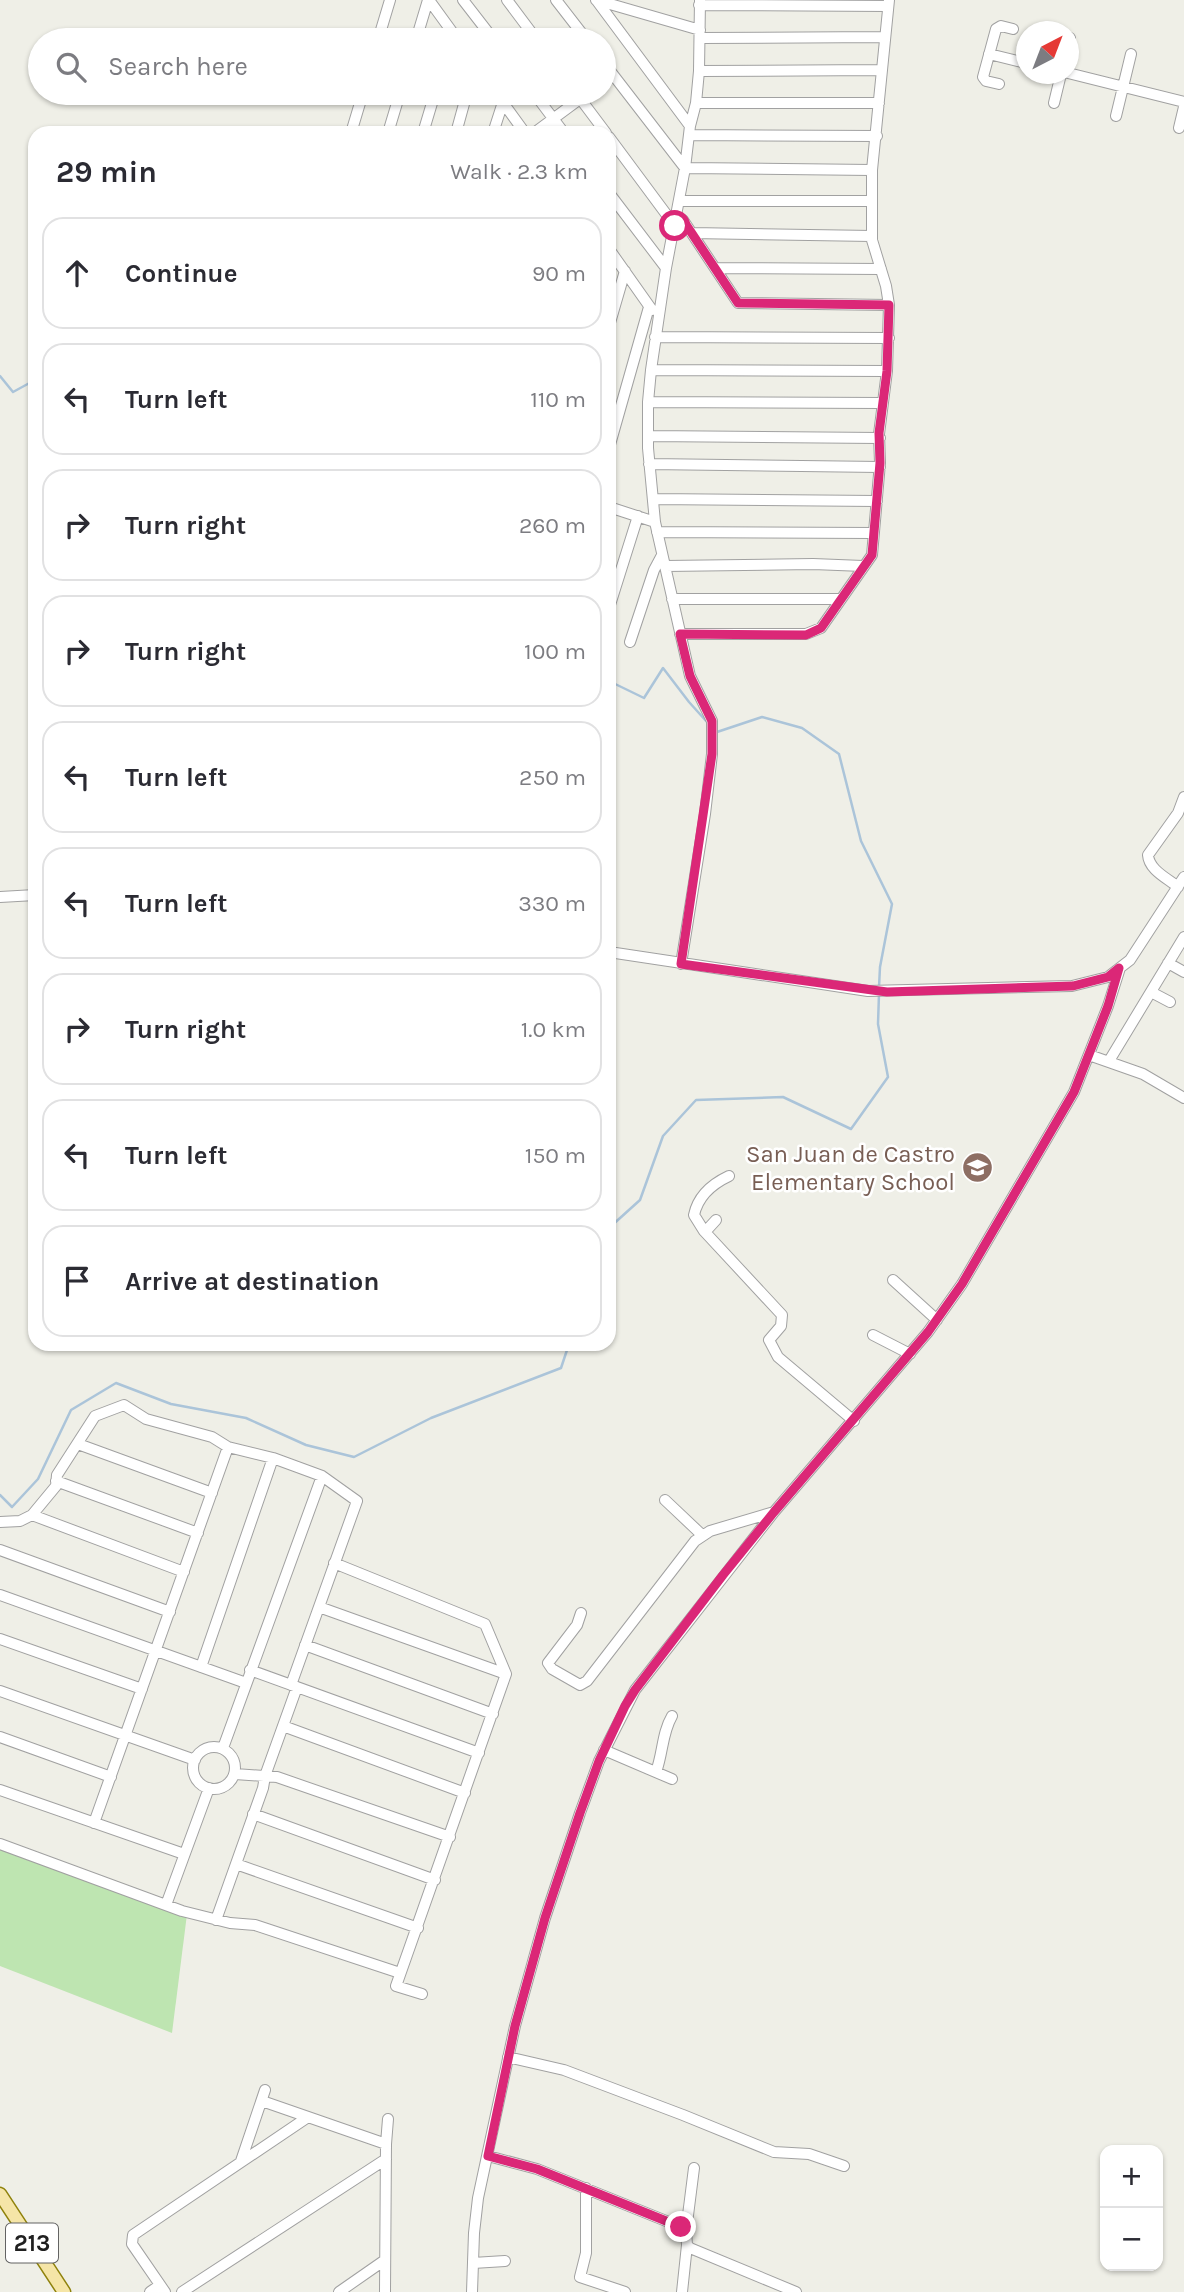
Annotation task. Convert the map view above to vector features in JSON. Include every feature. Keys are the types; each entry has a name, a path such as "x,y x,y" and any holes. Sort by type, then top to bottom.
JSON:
{"main road":[{"name":"213","path":"0,2194 64,2292"}],"street":[{"path":"382,28 390,0"},
{"path":"428,0 447,28"},
{"path":"420,28 428,0"},
{"path":"463,0 485,28"},
{"path":"507,0 528,28"},
{"path":"556,0 578,28"},
{"path":"596,0 700,34 883,37"},
{"path":"596,0 616,28"},
{"path":"680,634 806,635 821,628 872,555 889,338 889,305 872,236 872,170 888,3 699,2 696,103 666,268 650,370 648,402 649,464 656,527 672,599 680,634 690,676 712,721 712,754 681,964"},
{"path":"999,84 984,79 989,54 998,26 1013,29"},
{"path":"616,28 689,131"},
{"path":"989,54 1016,60"},
{"path":"1116,116 1131,54"},
{"path":"699,71 880,70"},
{"path":"1079,76 1184,105 1179,128"},
{"path":"1054,103 1059,84"},
{"path":"616,87 685,169 872,170"},
{"path":"696,103 879,103"},
{"path":"353,126 359,105"},
{"path":"390,126 396,105"},
{"path":"425,126 431,105"},
{"path":"458,126 464,105"},
{"path":"494,126 498,105"},
{"path":"505,105 520,126"},
{"path":"543,105 558,126"},
{"path":"544,126 569,105"},
{"path":"588,105 602,126"},
{"path":"689,131 877,136"},
{"path":"616,145 675,222"},
{"path":"679,201 872,201"},
{"path":"616,202 666,268"},
{"path":"675,222 683,220 738,303 889,305"},
{"path":"692,233 872,236"},
{"path":"616,259 658,319"},
{"path":"716,268 881,270"},
{"path":"616,302 625,271"},
{"path":"616,423 649,307"},
{"path":"655,337 889,338"},
{"path":"650,370 887,371"},
{"path":"648,402 883,402"},
{"path":"648,436 880,438"},
{"path":"649,464 880,467"},
{"path":"653,499 877,501"},
{"path":"616,509 638,516 656,527 874,533"},
{"path":"616,586 638,516"},
{"path":"631,642 654,570 662,555"},
{"path":"665,566 863,566"},
{"path":"672,599 841,599"},
{"path":"616,953 887,992 1073,986 1108,977 1130,960 1181,882 1151,866 1148,855 1178,813 1184,797"},
{"path":"0,897 28,895"},
{"path":"1109,1061 1184,937"},
{"path":"1168,963 1184,972"},
{"path":"472,2292 478,2198 508,2057 545,1918 604,1750 635,1690 774,1512 910,1354 962,1284 1074,1092 1108,1006 1119,968"},
{"path":"1151,992 1170,1002"},
{"path":"1089,1055 1143,1074 1184,1098"},
{"path":"729,1176 715,1183 695,1208 694,1214 705,1232 782,1315 780,1326 769,1340 772,1350 854,1421"},
{"path":"705,1232 716,1220"},
{"path":"893,1280 937,1320"},
{"path":"873,1335 910,1354"},
{"path":"0,1522 20,1521 32,1515 56,1486 57,1475 95,1416 124,1405 146,1419 212,1437 228,1447 273,1458 322,1476 357,1502 305,1645 283,1726 216,1920"},
{"path":"78,1444 212,1493"},
{"path":"94,1823 228,1447"},
{"path":"201,1667 273,1458"},
{"path":"223,1748 322,1476"},
{"path":"56,1481 198,1533"},
{"path":"665,1500 702,1535"},
{"path":"581,1613 577,1625 548,1663 552,1669 580,1685 587,1681 702,1535 717,1528 774,1512"},
{"path":"32,1515 184,1572"},
{"path":"0,1550 170,1612"},
{"path":"334,1563 485,1624 506,1674 396,1986 422,1994"},
{"path":"0,1595 246,1683"},
{"path":"319,1607 506,1674"},
{"path":"0,1639 142,1689"},
{"path":"305,1645 493,1714"},
{"path":"250,1670 479,1753"},
{"path":"0,1691 195,1760"},
{"path":"656,1772 664,1734 672,1716"},
{"path":"283,1726 465,1793"},
{"path":"0,1737 111,1777"},
{"path":"206,1748 223,1748 235,1760 235,1774 227,1785 209,1788 200,1784 196,1778 193,1771 195,1760 206,1748"},
{"path":"604,1750 672,1779"},
{"path":"235,1774 277,1777 450,1837"},
{"path":"166,1905 209,1788"},
{"path":"0,1790 184,1854"},
{"path":"253,1814 435,1880"},
{"path":"0,1844 166,1905 216,1920 255,1925 400,1973"},
{"path":"236,1864 418,1928"},
{"path":"508,2057 564,2070 775,2152 809,2154 844,2166"},
{"path":"241,2162 263,2096 308,2117 386,2144"},
{"path":"150,2292 162,2289 132,2244 133,2235 308,2117"},
{"path":"385,2292 388,2119"},
{"path":"488,2156 537,2169 686,2231"},
{"path":"182,2292 386,2159"},
{"path":"682,2292 694,2168"},
{"path":"586,2188 586,2253 580,2277 625,2292"},
{"path":"687,2245 700,2254 796,2292"},
{"path":"339,2292 385,2260"},
{"path":"473,2263 505,2262"}],"green space":[{"path":"0,1844 187,1914 172,2033 0,1966"}],"waterway":[{"path":"0,376 13,392 28,384"},
{"path":"616,684 644,698 663,668 707,722"},
{"path":"714,729 717,732 762,717 802,728 839,754 861,841 892,904 880,967 879,987"},
{"path":"616,1222 640,1200 663,1136 696,1100 783,1097 851,1129 888,1077 878,1024 879,994"},
{"path":"0,1495 12,1507 38,1479 71,1410 116,1383 171,1404 246,1418 306,1445 354,1457 431,1418 561,1368 567,1351"}],"place":[{"name":"San Juan de Castro Elementary School","path":"978,1168"}],"route":[{"path":"675,226 676,218 683,220 738,303 889,305 887,371 879,433 880,463 872,555 821,628 814,632 806,635 680,634 690,676 712,721 712,754 705,814 681,964 887,992 1073,986 1108,977 1119,968 1108,1006 1074,1092 962,1284 928,1332 723,1575 625,1706 599,1761 557,1879 515,2026 488,2156 537,2169 681,2227"}]}
